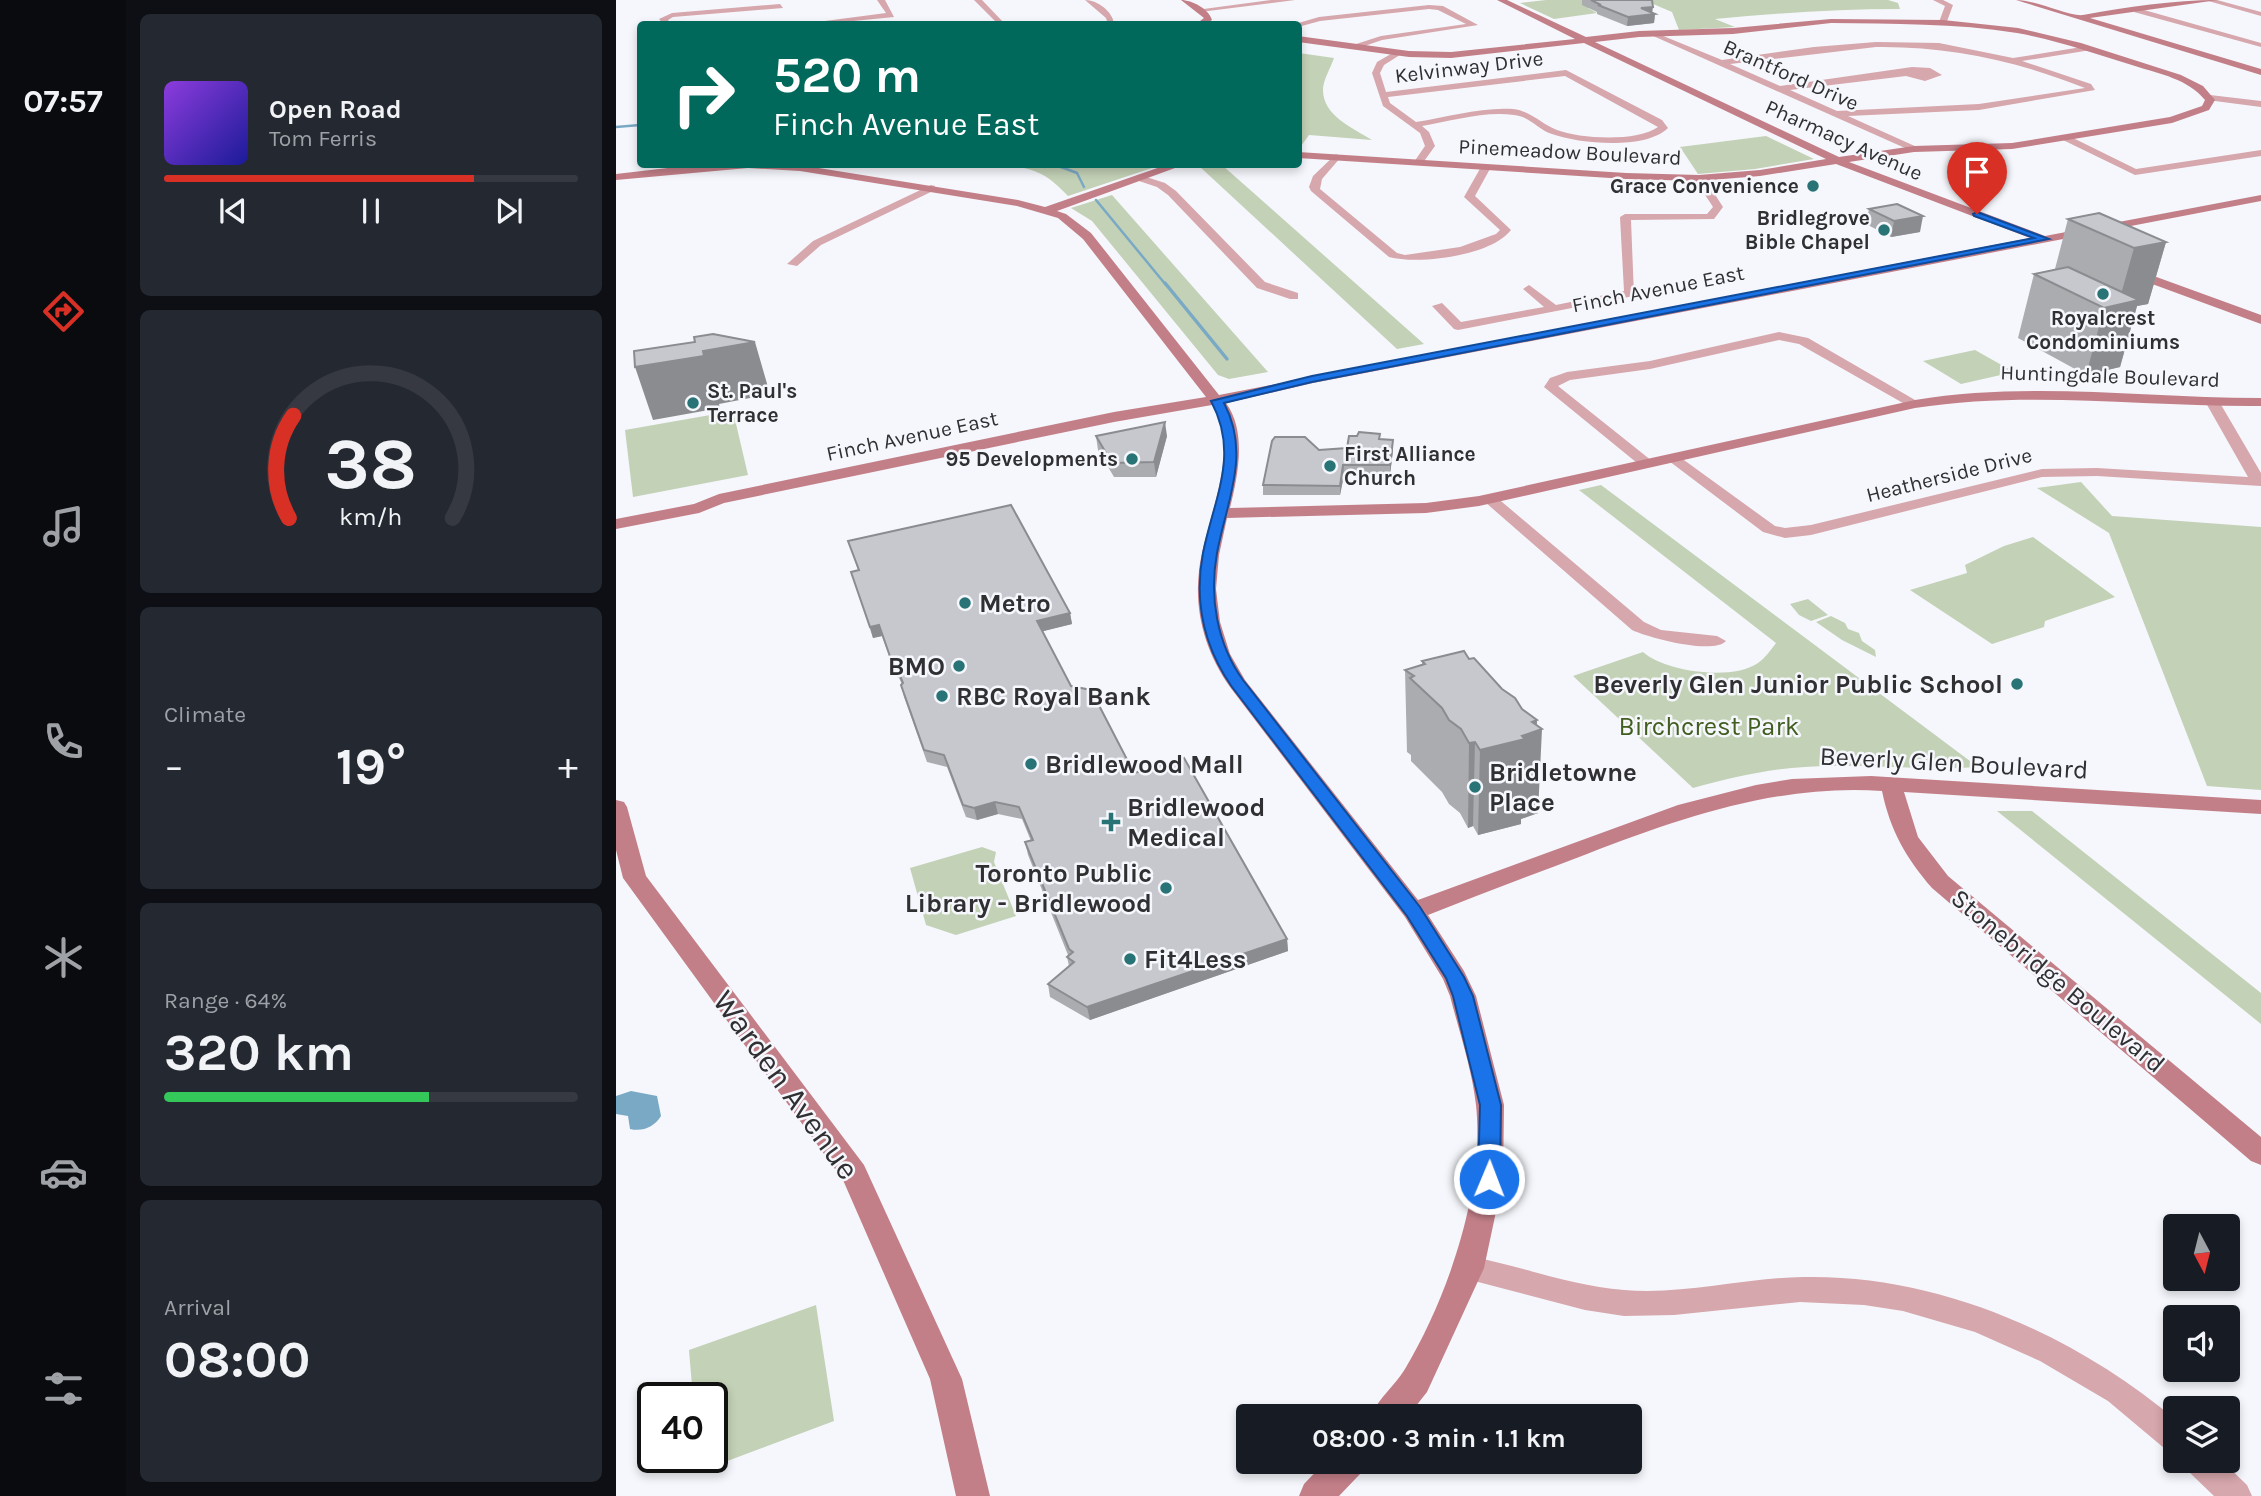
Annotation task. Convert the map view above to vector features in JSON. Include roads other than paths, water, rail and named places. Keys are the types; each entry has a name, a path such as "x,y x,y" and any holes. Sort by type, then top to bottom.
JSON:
{"street":[{"path":"834,21 891,15 881,0"},
{"path":"978,0 999,21"},
{"path":"1089,0 1110,17 1111,21"},
{"path":"1185,0 1208,18 1204,21"},
{"path":"1200,10 1291,0"},
{"name":"Pharmacy Avenue","path":"1501,0 1838,161 1913,192 2076,251"},
{"path":"1937,0 1949,5 1943,22"},
{"path":"2020,0 2261,72"},
{"path":"2055,21 2211,0 2261,14"},
{"path":"665,21 663,19 672,15 779,7"},
{"path":"1302,24 1319,19 1434,7 1474,25 1381,38 1356,47"},
{"path":"2137,10 2261,45"},
{"path":"1302,40 1399,53 1466,54 1654,33 1733,31 1852,20 1943,22 2018,31 2088,48 2178,77 2195,85 2210,98 2261,104"},
{"path":"2018,31 2030,26"},
{"name":"Brantford Drive","path":"1654,33 1914,149"},
{"path":"1720,63 1860,45 1957,48 2011,60 2088,86 2091,90 1979,107 1836,114"},
{"path":"2011,60 2088,48"},
{"path":"1399,53 1380,64 1376,71 1386,104 1426,136 1430,146 1419,162"},
{"name":"Kelvinway Drive","path":"1383,95 1566,73 1660,122 1663,128 1653,136 1634,139 1572,136 1552,131 1514,112 1414,125"},
{"path":"1778,89 1906,73"},
{"name":"Pinemeadow Boulevard","path":"1302,155 1699,178 1747,175 1914,149 2012,146 2066,138 2183,118 2206,108 2210,98"},
{"path":"2066,138 2135,172 2261,153"},
{"path":"1336,157 1317,178 1314,187 1316,191 1393,255 1405,258 1478,246 1500,239 1506,230 1469,197 1486,167"},
{"path":"616,177 694,168"},
{"path":"800,168 996,198 1062,216 1087,236 1214,396 1228,422 1231,442 1229,477 1210,555 1207,595 1212,635 1226,667 1413,911 1455,977 1463,996 1490,1105 1489,1179 1469,1268 1416,1381 1397,1404"},
{"path":"856,176 874,168"},
{"path":"1046,211 1169,168"},
{"path":"1140,178 1161,185 1172,193 1261,285 1294,296"},
{"path":"1438,306 1458,326 1630,293 1625,216 1710,217 1718,206 1699,178"},
{"path":"793,264 817,243 931,188"},
{"name":"Finch Avenue East","path":"616,524 699,508 719,499 1214,396 2261,198"},
{"path":"2112,264 2261,320"},
{"path":"1529,289 1554,309"},
{"path":"1647,464 1550,387 1552,384 1567,376 1650,365 1779,337 1803,341 1915,404"},
{"name":"Huntingdale Boulevard","path":"1221,513 1426,508 1490,499 1961,396 2014,393 2213,403 2261,402"},
{"path":"2213,403 2260,482"},
{"name":"Heatherside Drive","path":"1672,458 1769,529 1785,533 1811,530 2042,473 2097,472 2260,482"},
{"name":"Finch Avenue East","path":"616,512 697,496 719,499"},
{"path":"1490,499 1638,626 1657,635 1672,638 1717,641"},
{"name":"Beverly Glen Boulevard","path":"1413,911 1720,798 1809,783 1892,784 2261,807"},
{"name":"Stonebridge Boulevard","path":"1892,784 1902,832 1919,858 1940,882 2261,1153"},
{"name":"Warden Avenue","path":"616,807 635,878 854,1173 946,1379 974,1496"},
{"path":"1469,1268 1511,1276 1582,1296 1623,1303 1662,1304 1825,1289 1923,1303 1976,1319 2070,1363 2119,1392 2163,1428"},
{"path":"2212,1473 2236,1496"},
{"path":"1316,1496 1337,1474"}],"water":[{"path":"631,1091 657,1096 661,1116 648,1128 630,1129 628,1116 616,1114 616,1096"}],"waterway":[{"path":"616,127 637,125"},
{"path":"1064,168 1077,173 1084,187"},
{"path":"1096,200 1166,285"},
{"path":"1165,283 1227,359"}],"place":[{"name":"Grace Convenience","path":"1813,186"},
{"name":"Bridlegrove Bible Chapel","path":"1884,230"},
{"name":"Royalcrest Condominiums","path":"2103,294"},
{"name":"St. Paul's Terrace","path":"693,403"},
{"name":"95 Developments","path":"1132,459"},
{"name":"First Alliance Church","path":"1330,466"},
{"name":"Metro","path":"965,603"},
{"name":"BMO","path":"959,666"},
{"name":"Beverly Glen Junior Public School","path":"2017,684"},
{"name":"RBC Royal Bank","path":"942,696"},
{"name":"Bridlewood Mall","path":"1031,764"},
{"name":"Bridletowne Place","path":"1475,787"},
{"name":"Bridlewood Medical","path":"1111,822"},
{"name":"Toronto Public Library - Bridlewood","path":"1166,888"},
{"name":"Fit4Less","path":"1130,959"}],"park label":[{"name":"Birchcrest Park","path":"1709,726"}]}
